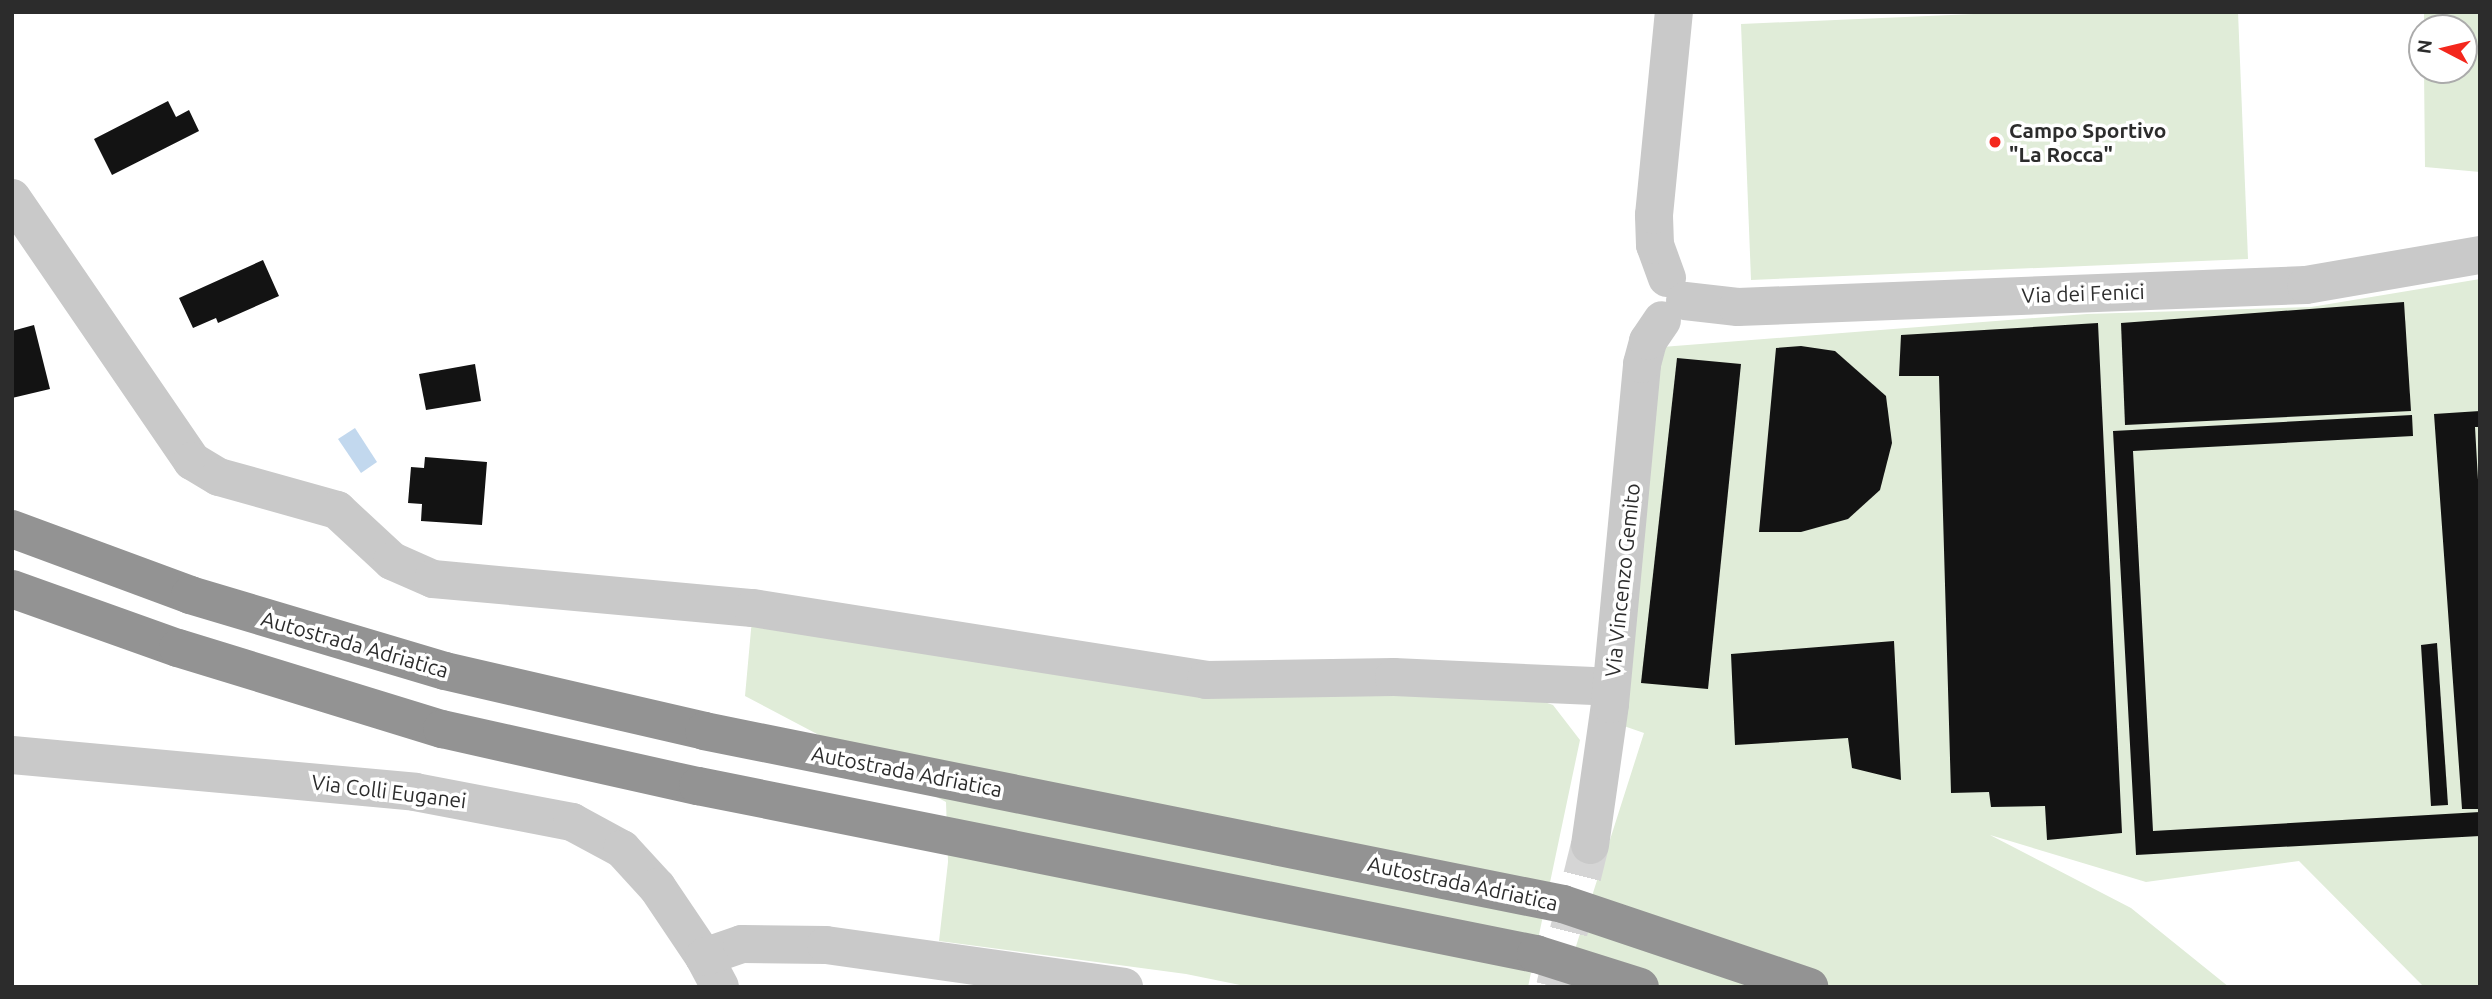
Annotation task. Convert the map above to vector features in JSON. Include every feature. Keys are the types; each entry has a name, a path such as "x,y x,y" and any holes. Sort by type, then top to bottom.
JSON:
{"highway":[{"name":"Autostrada Adriatica","path":"12,529 190,595 445,671 704,731 1563,904 1809,987"},
{"path":"12,589 177,648 442,729 698,786 1536,954 1640,987"}],"street":[{"path":"1671,299 1655,246 1654,215 1674,12"},
{"path":"12,198 192,461 219,477 337,510 392,561 433,579 753,608 1206,680 1394,677 1611,687"},
{"name":"Via dei Fenici","path":"1671,299 1738,307 2306,285 2480,255"},
{"name":"Via Vincenzo Gemito","path":"1590,845 1611,687 1642,364 1648,341 1671,299"},
{"name":"Via Colli Euganei","path":"12,755 415,792 572,822 622,849 657,887 712,972 742,944 826,945 1124,987"}],"green space":[{"name":"Campo Sportivo \"La Rocca\"","path":"2020,12 2238,12 2248,259 1751,280 1741,24"},
{"path":"2480,12 2480,172 2425,167 2424,84 2478,84 2478,14 2424,14"},
{"path":"2480,279 2480,987 2424,987 2299,861 2146,882 1990,835 2131,908 2229,987 1563,987 1644,733 1621,725 1662,347 2087,314 2311,307"},
{"path":"753,608 1057,659 1477,679 1553,705 1580,740 1528,987 1250,987 1186,974 939,941 948,862 946,802 745,696"}],"water":[{"path":"355,428 377,462 361,473 338,439"}],"building":[{"path":"168,101 176,117 189,110 199,131 112,175 94,139"},
{"path":"263,260 279,296 218,323 216,318 193,328 179,298"},
{"path":"2404,302 2411,411 2125,425 2121,323"},
{"path":"2098,323 2122,833 2047,840 2045,806 1991,807 1989,792 1951,793 1939,376 1899,376 1901,335"},
{"path":"34,325 50,389 12,398 12,331"},
{"path":"1801,346 1835,351 1886,396 1892,443 1880,490 1848,519 1801,532 1759,532 1776,348"},
{"path":"1677,358 1741,364 1708,689 1641,683"},
{"path":"475,364 481,401 426,410 419,374"},
{"path":"2480,411 2480,427 2475,427 2480,515 2480,809 2462,809 2434,414"},
{"path":"2412,415 2413,436 2133,451 2153,831 2480,812 2480,836 2136,855 2113,431"},
{"path":"425,457 487,462 482,525 421,521 422,504 408,503 411,467 424,468"},
{"path":"1894,641 1901,780 1852,768 1848,738 1735,745 1731,654"},
{"path":"2437,643 2448,805 2431,806 2421,645"}],"tunnel":[{"path":"1555,987 1590,845"}],"place":[{"name":"Campo Sportivo \"La Rocca\"","path":"1995,142"}]}
